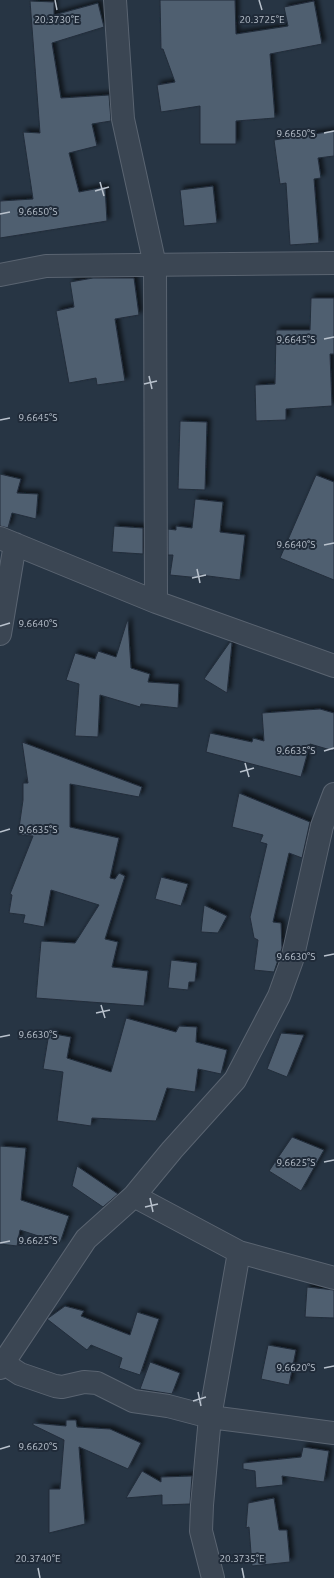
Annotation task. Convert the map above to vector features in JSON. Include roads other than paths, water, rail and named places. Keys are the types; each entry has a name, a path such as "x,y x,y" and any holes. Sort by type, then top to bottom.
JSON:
{"street":[{"path":"115,0 123,119 155,265 156,602"},
{"path":"0,275 46,266 334,263"},
{"path":"0,634 8,541 156,602 333,662"},
{"path":"334,794 322,826 292,960 279,996 234,1080 172,1150 134,1196 86,1239 1,1364 20,1374 55,1386 62,1387 84,1382 97,1383 133,1401 168,1406 210,1417 334,1433"},
{"path":"134,1196 239,1252 334,1278"},
{"path":"212,1578 201,1531 210,1417 239,1252"}]}
